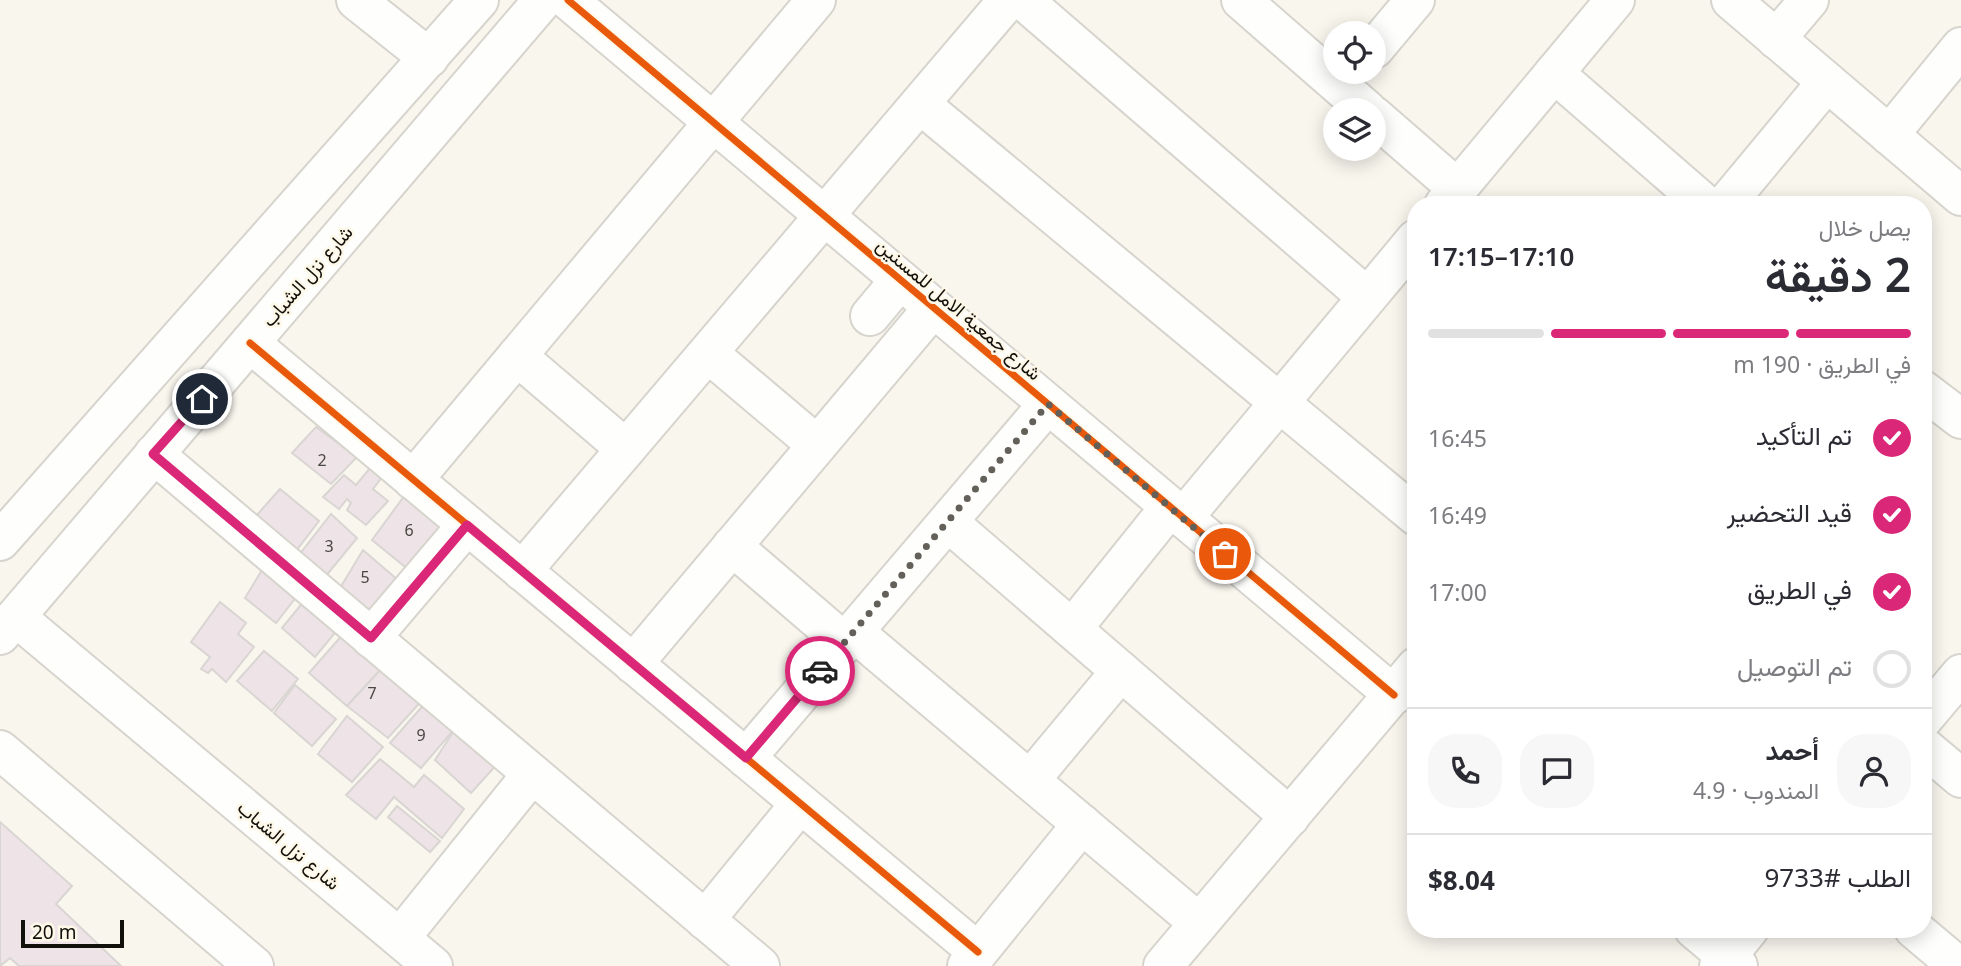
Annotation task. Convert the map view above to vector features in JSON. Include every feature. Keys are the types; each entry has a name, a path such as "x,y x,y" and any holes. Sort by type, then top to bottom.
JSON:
{"street":[{"path":"356,0 429,58"},
{"path":"0,541 479,0"},
{"name":"شارع نزل الشباب","path":"433,966 8,626 543,0"},
{"name":"شارع جمعية الامل للمسنين","path":"568,0 1177,513 1406,686"},
{"path":"413,480 816,0"},
{"path":"1023,0 1367,298"},
{"path":"1241,0 1354,90"},
{"path":"1386,35 1415,0"},
{"path":"1452,196 1615,0"},
{"path":"1731,0 1961,197"},
{"path":"1776,39 1809,0"},
{"path":"522,571 919,104 989,7"},
{"path":"1889,135 1961,47"},
{"path":"1554,73 1696,196"},
{"path":"1732,196 1827,82"},
{"path":"919,104 1407,509"},
{"path":"1386,129 1450,196"},
{"path":"1072,629 1279,403 1407,250"},
{"path":"870,316 900,280"},
{"path":"633,664 933,308"},
{"path":"250,343 800,804 972,959 1082,824"},
{"path":"708,352 817,445"},
{"path":"517,356 626,449"},
{"path":"1932,397 1961,419"},
{"path":"746,758 1048,404"},
{"path":"153,454 760,966"},
{"path":"948,522 1290,817"},
{"path":"371,638 467,525"},
{"path":"732,546 1030,780 1199,923"},
{"path":"1030,780 1121,671"},
{"path":"1932,708 1961,674"},
{"path":"1163,966 1406,686"},
{"path":"0,750 215,951 254,966"},
{"path":"1932,754 1961,778"},
{"path":"400,938 532,774"},
{"path":"705,919 800,804"},
{"path":"1708,938 1733,954"},
{"path":"1925,938 1958,966"}],"building":[{"path":"316,427 357,457 331,484 292,453"},
{"path":"370,468 382,477 373,489 388,501 366,525 347,510 351,503 347,499 339,509 323,497 344,475 356,485"},
{"path":"280,489 319,521 296,551 256,516"},
{"path":"405,495 444,527 409,570 372,540"},
{"path":"331,514 357,538 325,577 299,555"},
{"path":"363,550 406,587 376,620 340,588"},
{"path":"262,570 297,596 276,623 245,598"},
{"path":"305,600 339,628 315,657 282,628"},
{"path":"220,602 246,623 238,634 254,647 226,682 212,669 208,673 201,669 210,657 191,642"},
{"path":"345,632 384,666 347,706 309,673"},
{"path":"264,651 298,679 272,711 237,681"},
{"path":"384,666 424,698 388,738 347,706"},
{"path":"295,685 336,719 312,746 274,713"},
{"path":"428,700 457,726 421,768 390,743"},
{"path":"347,716 383,747 352,782 318,754"},
{"path":"457,726 499,762 471,793 435,760"},
{"path":"380,759 414,787 424,775 464,809 442,838 394,797 376,819 346,795"},
{"path":"397,806 440,841 430,852 388,817"},
{"path":"0,822 72,886 56,904 121,966 19,966 10,958 0,966"}],"cycle path":[{"path":"568,0 1394,695"},
{"path":"250,343 978,952"}],"way so far":[{"path":"820,671 1048,404 1225,554"}],"route":[{"path":"202,399 153,454 371,638 467,525 746,758 820,671"}]}
